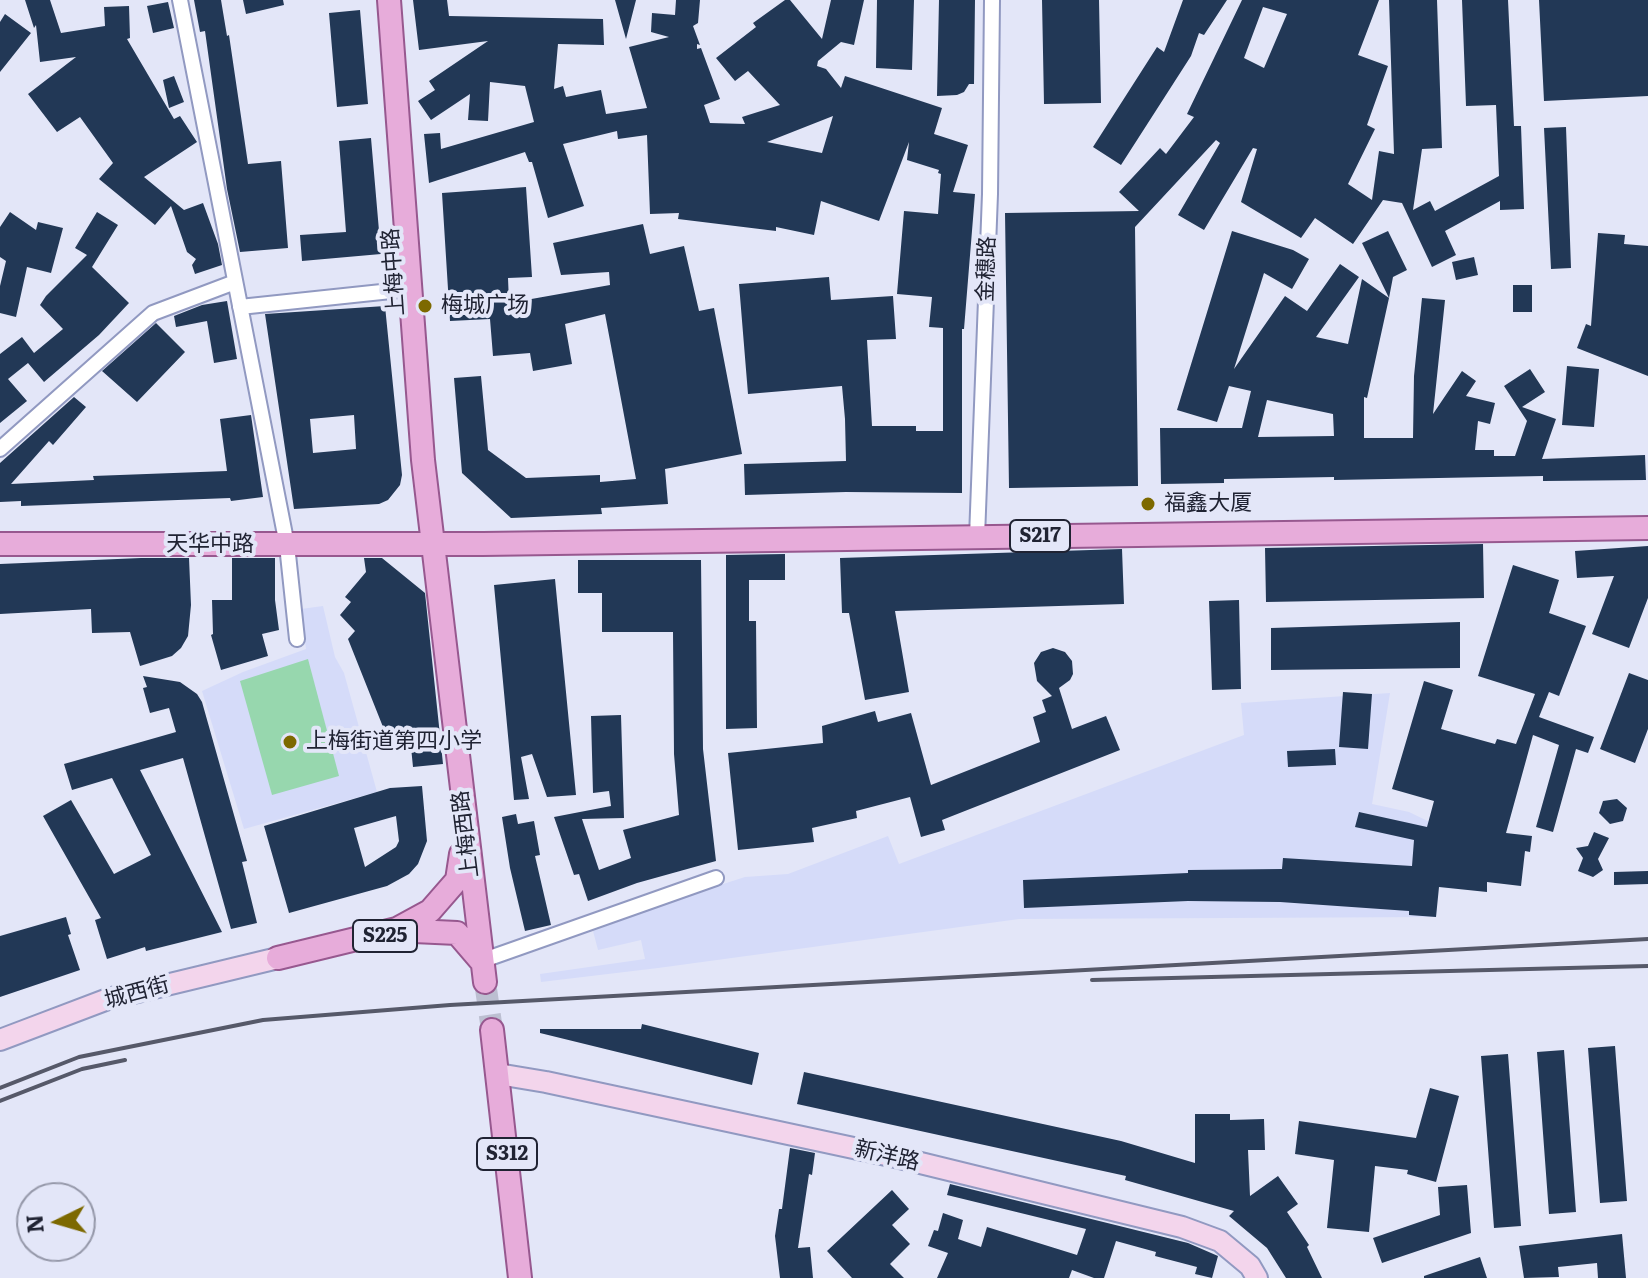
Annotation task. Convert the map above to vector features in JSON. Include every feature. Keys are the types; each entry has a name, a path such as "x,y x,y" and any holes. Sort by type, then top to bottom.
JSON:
{"main road":[{"name":"上梅中路","path":"375,0 425,544"},
{"name":"上梅中路","path":"389,0 403,290"},
{"name":"S217","path":"425,544 1648,528"},
{"name":"天华中路","path":"7,544 425,544"},
{"name":"上梅西路","path":"425,544 483,971"},
{"name":"城西街","path":"278,958 397,929 430,911 457,880 465,823"},
{"name":"城西街","path":"278,958 414,931 457,933 483,971"},
{"name":"S312","path":"492,1030 520,1278"}],"street":[{"path":"180,0 287,545 297,639"},
{"name":"金穗路","path":"977,537 990,194 992,0"},
{"path":"0,449 153,313 235,282"},
{"path":"240,307 403,290"},
{"path":"483,971 716,878"},
{"name":"城西街","path":"0,1040 108,999 278,958"},
{"name":"新洋路","path":"498,1074 900,1158 1182,1227 1220,1241 1250,1266 1257,1278"}],"shaded area":[{"name":"上梅街道第四小学","path":"323,606 335,657 344,673 377,792 244,829 202,691 306,649 301,609"},
{"path":"1390,693 1372,804 1409,812 1440,827 1436,917 1019,919 541,982 540,974 645,959 641,940 598,950 593,931 667,902 745,877 788,874 888,836 899,864 1244,735 1241,703"}],"green space":[{"path":"308,659 339,776 272,795 240,681"}],"building":[{"path":"25,0 50,0 61,33 105,26 104,7 129,6 130,38 127,39 174,119 180,116 197,142 144,177 184,210 203,203 222,265 195,274 192,265 196,259 187,252 171,206 155,225 99,179 113,163 80,117 57,132 28,94 76,57 40,62 36,25 34,28"},
{"path":"194,0 221,0 248,164 281,161 288,248 240,252 227,189 205,31 200,32"},
{"path":"243,0 283,0 284,5 246,14"},
{"path":"413,0 447,0 449,16 603,19 604,45 558,44 554,89 563,86 566,97 601,90 606,114 647,108 629,47 669,37 651,32 652,13 675,15 676,0 700,0 698,23 693,26 700,45 697,44 697,49 701,48 720,99 704,105 710,123 745,124 742,117 780,105 748,71 735,81 716,58 756,27 753,23 785,0 790,0 822,39 831,0 864,0 854,45 841,42 818,61 817,66 826,69 841,88 845,76 942,108 934,134 968,145 953,192 975,194 962,329 962,493 745,495 744,464 846,461 845,419 842,386 748,394 739,284 829,277 831,300 893,296 896,339 867,340 872,426 916,426 916,431 943,431 943,328 929,327 932,297 897,294 904,211 938,214 941,174 939,170 907,160 909,142 879,221 821,201 814,235 776,227 776,231 678,219 679,213 650,214 647,135 618,139 617,131 563,144 584,206 548,218 532,162 529,162 525,152 429,183 424,134 440,133 441,149 534,122 525,86 490,82 488,121 468,120 470,94 431,120 418,101 435,90 429,81 488,41 419,50","holes":["833,116 822,153 767,142"]},
{"path":"615,0 636,0 626,39"},
{"path":"877,0 914,0 912,70 876,68"},
{"path":"939,0 975,0 974,84 969,84 964,92 957,95 937,96"},
{"path":"1042,0 1099,0 1101,103 1044,104"},
{"path":"1183,0 1227,0 1204,35 1199,33 1191,56 1121,165 1093,147 1157,47 1164,52"},
{"path":"1242,0 1379,0 1358,55 1388,66 1367,125 1375,129 1348,184 1372,200 1379,151 1394,154 1389,0 1437,0 1442,148 1422,149 1413,210 1430,201 1435,211 1499,176 1496,105 1466,106 1462,0 1508,0 1514,126 1521,126 1524,209 1500,210 1500,201 1445,231 1456,255 1432,267 1402,203 1383,200 1353,244 1315,218 1301,238 1241,202 1257,149 1253,148 1204,230 1178,215 1220,143 1216,140 1135,227 1138,486 1009,488 1005,213 1139,211 1119,192 1160,148 1166,154 1194,117 1187,114","holes":["1263,7 1287,14 1264,68 1244,58"]},
{"path":"1539,0 1648,0 1648,96 1544,101"},
{"path":"168,2 174,28 153,33 147,6"},
{"path":"360,10 368,104 337,107 329,13"},
{"path":"5,14 31,33 0,72 0,22"},
{"path":"174,76 184,102 169,108 163,80"},
{"path":"1566,127 1571,268 1551,269 1544,128"},
{"path":"371,138 381,254 302,261 300,235 346,232 339,141"},
{"path":"526,187 532,277 508,278 509,303 610,285 609,272 561,275 553,243 643,224 650,254 684,246 699,311 714,308 742,454 665,469 668,504 601,508 602,514 511,518 462,473 454,378 481,376 488,450 526,478 600,475 600,482 636,479 605,314 565,324 572,364 533,371 530,353 493,356 490,319 450,321 442,193"},
{"path":"10,212 36,230 38,222 63,228 51,273 27,267 16,317 0,313 0,286 6,261 0,257 0,227"},
{"path":"97,212 118,225 92,267 129,303 99,335 44,382 28,363 8,379 27,401 0,423 0,354 22,337 34,353 63,329 40,305 87,255 75,248"},
{"path":"1232,231 1293,250 1309,259 1292,289 1264,273 1234,369 1285,296 1307,311 1340,264 1359,277 1316,337 1348,344 1362,279 1389,298 1367,398 1364,397 1364,438 1413,438 1414,376 1422,298 1445,300 1433,414 1462,371 1476,381 1466,396 1495,403 1490,424 1478,421 1475,450 1494,450 1494,456 1515,456 1527,421 1504,386 1530,369 1545,392 1522,407 1556,419 1542,459 1645,455 1646,480 1543,481 1543,476 1334,480 1334,477 1224,479 1224,483 1161,484 1160,428 1242,428 1251,391 1229,386 1217,422 1177,410","holes":["1267,400 1333,414 1334,436 1258,437"]},
{"path":"1388,231 1407,270 1393,277 1389,298 1362,243"},
{"path":"1598,233 1625,235 1624,244 1648,246 1648,376 1577,348 1586,324 1591,326"},
{"path":"1474,257 1478,275 1456,280 1452,262"},
{"path":"1513,285 1532,285 1532,312 1513,312"},
{"path":"227,301 237,359 214,363 207,321 176,327 174,316 202,305"},
{"path":"385,306 402,475 400,485 388,500 379,504 294,509 265,314","holes":["354,415 356,449 313,453 310,419"]},
{"path":"156,323 185,352 137,402 102,371"},
{"path":"1567,366 1599,369 1594,427 1562,425"},
{"path":"74,397 86,407 53,445 49,441 11,484 94,480 93,476 227,471 220,419 251,415 263,497 231,501 230,498 21,506 21,501 0,502 0,463"},
{"path":"1483,544 1484,598 1266,602 1265,548"},
{"path":"1648,546 1648,598 1629,648 1592,634 1614,576 1577,578 1575,551"},
{"path":"1122,549 1124,604 895,611 909,692 865,700 849,613 842,613 840,558"},
{"path":"785,554 785,580 749,580 749,621 756,621 757,728 726,729 726,555"},
{"path":"189,558 191,605 188,636 172,656 140,666 130,632 92,633 91,609 0,614 0,564"},
{"path":"232,558 275,558 279,630 262,634 268,656 221,670 211,635 212,600 232,600"},
{"path":"364,558 382,558 425,593 443,764 413,767 410,737 389,742 348,639 355,631 340,615 351,602 345,597 366,572"},
{"path":"578,560 701,560 703,749 716,861 637,883 588,901 579,874 574,875 554,817 611,806 609,791 593,793 591,716 621,715 624,818 582,819 599,870 631,858 623,830 679,815 674,754 673,632 602,632 602,593 578,593"},
{"path":"1513,565 1559,580 1549,613 1586,626 1559,696 1549,692 1539,717 1594,737 1588,753 1576,749 1553,832 1536,827 1559,745 1533,735 1506,833 1532,836 1530,852 1525,851 1521,886 1487,882 1487,892 1439,887 1436,917 1409,915 1409,911 1280,902 1188,901 1024,908 1023,880 1188,873 1188,870 1282,869 1283,858 1412,866 1414,840 1355,827 1359,812 1427,827 1434,801 1392,789 1424,681 1453,690 1441,729 1495,744 1497,739 1516,744 1535,694 1478,676"},
{"path":"555,579 576,795 547,797 532,754 521,757 529,799 514,800 494,585"},
{"path":"1239,600 1241,689 1212,690 1209,601"},
{"path":"1460,622 1460,668 1271,670 1271,628"},
{"path":"1053,648 1065,652 1072,661 1073,674 1059,688 1072,729 1106,716 1120,750 942,820 945,830 921,837 910,797 856,811 857,818 812,828 814,842 738,850 728,753 823,743 822,726 875,711 878,722 911,713 931,785 1040,742 1033,717 1046,712 1042,700 1052,696 1037,681 1034,663 1041,652"},
{"path":"1629,673 1648,680 1648,729 1635,763 1600,749"},
{"path":"143,676 180,682 197,694 202,702 247,861 242,862 257,923 231,929 183,758 140,770 222,932 146,951 145,947 107,959 95,920 101,918 43,816 71,800 114,874 151,855 112,778 72,790 64,764 176,732 169,708 150,713"},
{"path":"1343,692 1372,694 1368,749 1339,747"},
{"path":"1335,749 1336,765 1288,767 1287,751"},
{"path":"422,786 427,841 418,864 409,874 387,886 289,913 264,826 390,788","holes":["396,816 399,841 396,847 365,867 354,828"]},
{"path":"1617,799 1627,808 1623,821 1610,824 1599,813 1603,801"},
{"path":"516,814 518,824 534,821 540,855 535,856 551,925 525,931 502,817"},
{"path":"1594,832 1609,838 1598,859 1603,870 1593,877 1578,871 1583,858 1576,848 1588,846"},
{"path":"1648,871 1648,884 1614,885 1614,872"},
{"path":"66,917 71,934 68,935 80,970 0,997 0,936"},
{"path":"642,1024 759,1053 752,1085 540,1033 540,1029 641,1029"},
{"path":"1615,1046 1627,1201 1600,1203 1588,1048"},
{"path":"1564,1050 1576,1212 1549,1214 1537,1052"},
{"path":"1508,1054 1521,1226 1494,1228 1481,1056"},
{"path":"804,1072 1121,1141 1195,1163 1195,1114 1230,1114 1230,1120 1264,1119 1265,1150 1248,1150 1250,1196 1278,1176 1298,1204 1287,1212 1309,1245 1307,1247 1322,1278 1286,1278 1267,1248 1229,1216 1234,1211 1125,1180 1126,1176 797,1104"},
{"path":"1430,1088 1459,1096 1436,1182 1407,1174 1408,1170 1375,1166 1369,1232 1327,1228 1334,1160 1295,1154 1299,1121 1416,1138"},
{"path":"790,1148 815,1153 798,1248 810,1247 813,1278 780,1278 775,1236"},
{"path":"950,1184 1188,1243 1218,1256 1212,1278 1195,1274 1197,1267 1116,1241 1104,1278 1094,1278 1072,1270 1069,1278 937,1278 948,1253 928,1246 934,1230 938,1231 943,1213 963,1220 958,1239 981,1247 987,1227 1077,1255 1086,1229 947,1195"},
{"path":"1467,1185 1471,1233 1382,1263 1373,1238 1440,1215 1438,1187"},
{"path":"892,1190 909,1209 892,1225 910,1244 890,1264 904,1278 852,1278 827,1251"},
{"path":"1622,1234 1626,1278 1598,1278 1597,1263 1558,1267 1559,1277 1524,1278 1519,1246"},
{"path":"1480,1257 1487,1278 1424,1278 1424,1276"}],"tunnel":[{"path":"485,982 492,1030"}],"railway":[{"path":"0,1088 79,1057 263,1020 450,1005 1648,939"},
{"path":"1092,980 1648,966"},
{"path":"0,1101 82,1069 125,1060"}],"place":[{"name":"梅城广场","path":"425,306"},
{"name":"福鑫大厦","path":"1148,504"},
{"name":"上梅街道第四小学","path":"290,742"}]}
